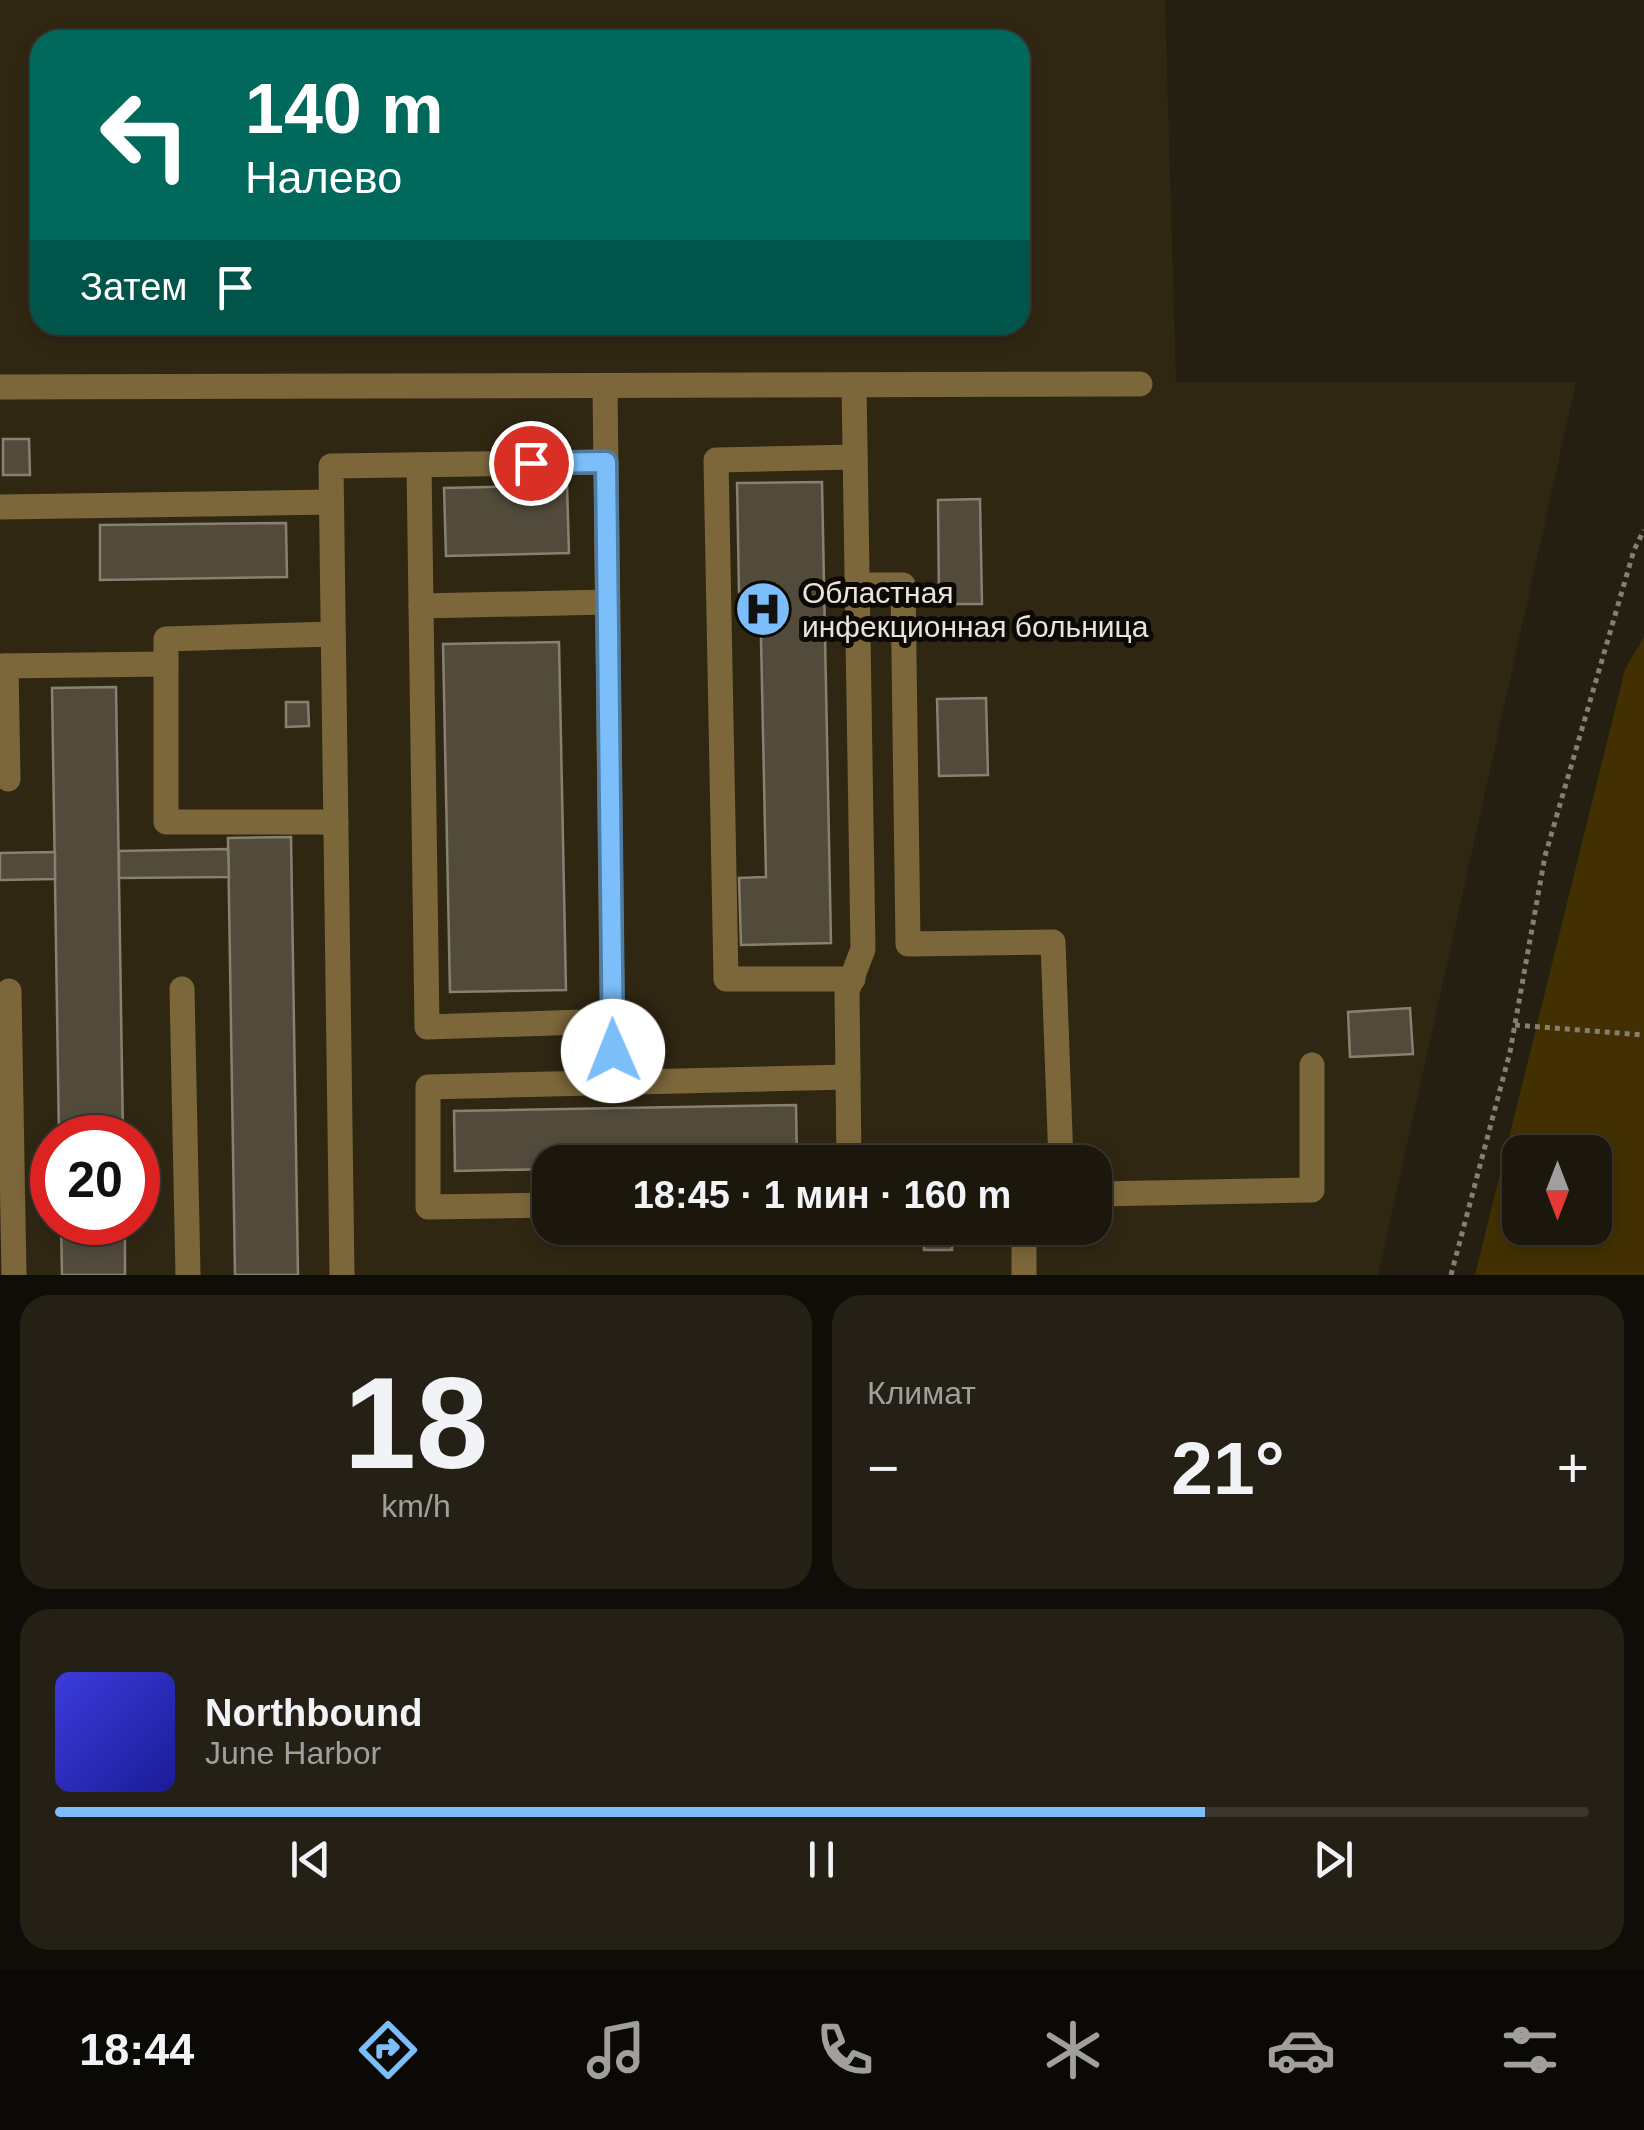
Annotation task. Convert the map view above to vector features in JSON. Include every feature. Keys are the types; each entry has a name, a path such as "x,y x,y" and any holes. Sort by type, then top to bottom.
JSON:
{"lane":[{"path":"0,388 1140,384"},
{"path":"849,1145 848,991 863,949 854,385"},
{"path":"606,386 613,1082"},
{"path":"853,978 726,978 716,460 856,457"},
{"path":"342,1275 331,466 606,462"},
{"path":"419,464 427,1027 612,1020"},
{"path":"0,507 331,502"},
{"path":"858,585 903,585 908,944 1053,942 1060,1145"},
{"path":"421,606 608,602"},
{"path":"333,634 166,639 166,822 336,822"},
{"path":"8,779 3,666 166,664"},
{"path":"182,989 188,1275"},
{"path":"9,991 14,1275"},
{"path":"1112,1194 1312,1190 1312,1066"},
{"path":"532,1205 428,1207 428,1087 848,1077"},
{"path":"1024,1245 1024,1275"}],"path":[{"path":"1450,1275 1515,1025 1544,856 1634,550 1644,530"},
{"path":"1515,1025 1644,1034"}],"shaded area":[{"name":"Областная инфекционная больница","path":"0,0 1165,0 1176,382 1576,382 1378,1275 0,1275"},
{"path":"1644,637 1644,1275 1475,1275 1502,1166 1502,1245 1612,1245 1612,1135 1510,1135 1625,669"}],"building":[{"path":"3,439 29,439 30,475 3,475"},
{"path":"822,482 831,943 741,945 739,878 766,877 760,591 739,592 737,483"},
{"path":"567,485 569,553 446,556 444,488"},
{"path":"980,499 982,604 939,604 938,500"},
{"path":"286,523 287,577 100,580 100,525"},
{"path":"559,642 566,990 450,992 443,644"},
{"path":"116,687 123,1115 59,1115 52,688"},
{"path":"986,698 988,775 939,776 937,699"},
{"path":"286,702 308,702 309,726 286,727"},
{"path":"291,837 298,1275 235,1275 228,838"},
{"path":"228,849 229,877 119,878 119,851"},
{"path":"55,852 55,879 0,880 0,853"},
{"path":"1410,1008 1413,1054 1350,1057 1348,1012"},
{"path":"796,1105 797,1145 532,1145 532,1169 455,1171 454,1111"},
{"path":"61,1245 125,1245 125,1275 62,1275"},
{"path":"924,1245 952,1245 952,1250 924,1250"}],"place":[{"name":"Областная инфекционная больница","path":"763,609"}],"route":[{"path":"531,463 606,462 613,1051"}]}
